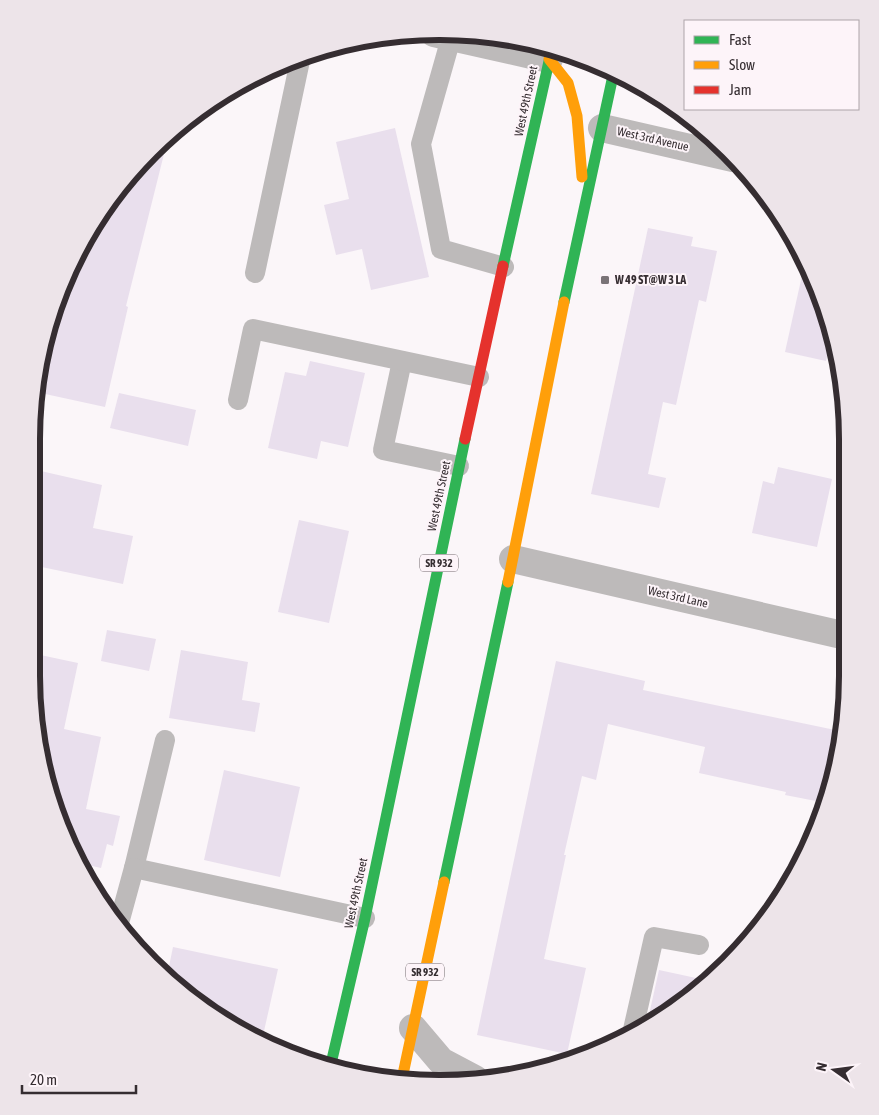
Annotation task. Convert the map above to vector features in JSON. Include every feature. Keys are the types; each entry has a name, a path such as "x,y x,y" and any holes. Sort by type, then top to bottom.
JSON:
{"main road":[{"name":"West 49th Street","path":"332,1060 365,918 459,466 553,57"},
{"path":"557,58 568,83 577,116 584,207"},
{"name":"SR 932","path":"403,1073 513,560 584,207 612,79"}],"street":[{"name":"West 3rd Avenue","path":"602,128 720,155"},
{"name":"West 3rd Lane","path":"513,560 839,634"},
{"path":"413,1028 442,1061 466,1074"}],"lane":[{"path":"441,40 421,144 440,250 504,267"},
{"path":"255,272 299,66"},
{"path":"238,400 253,329 480,377"},
{"path":"402,361 383,450 459,466"},
{"path":"122,917 165,740"},
{"path":"134,868 365,918"},
{"path":"634,1024 654,938 699,944"}],"building":[{"path":"395,128 429,277 371,290 362,249 336,255 324,205 349,199 336,142"},
{"path":"165,149 126,306 128,307 105,407 43,393 54,336 70,287 81,263 107,218 139,176"},
{"path":"648,228 693,237 691,246 717,251 706,302 699,300 676,405 663,402 648,474 666,478 659,508 591,494"},
{"path":"803,273 818,311 828,351 826,361 785,352"},
{"path":"310,361 365,373 348,447 321,441 317,459 268,448 285,372 306,376"},
{"path":"119,393 196,410 188,446 110,428"},
{"path":"778,467 832,479 817,547 752,533 763,481 774,484"},
{"path":"40,471 102,485 93,528 133,536 123,584 40,567"},
{"path":"299,520 349,531 329,623 278,612"},
{"path":"107,630 156,639 149,671 101,661"},
{"path":"181,650 248,662 242,700 260,703 255,732 169,718"},
{"path":"40,655 78,663 64,729 101,737 86,809 120,816 113,846 107,844 101,868 88,865 70,828 61,804 43,728"},
{"path":"556,661 645,681 643,690 836,730 819,802 785,795 786,792 699,773 705,747 608,724 596,780 582,776 564,855 566,855 544,959 586,968 567,1054 477,1035"},
{"path":"224,770 300,787 280,877 204,860"},
{"path":"173,947 278,969 263,1034 218,1008 168,969"},
{"path":"659,970 700,979 661,1008 649,1015"}],"traffic: fast":[{"path":"503,266 550,56"},
{"path":"564,302 612,79"},
{"path":"332,1060 365,918 465,439"},
{"path":"444,882 508,582"}],"traffic: slow":[{"path":"549,59 568,83 577,116 582,177"},
{"path":"508,582 564,302"},
{"path":"403,1073 444,882"}],"traffic: jam":[{"path":"465,439 503,266"}],"place":[{"name":"W 49 ST@W 3 LA","path":"605,280"}]}
